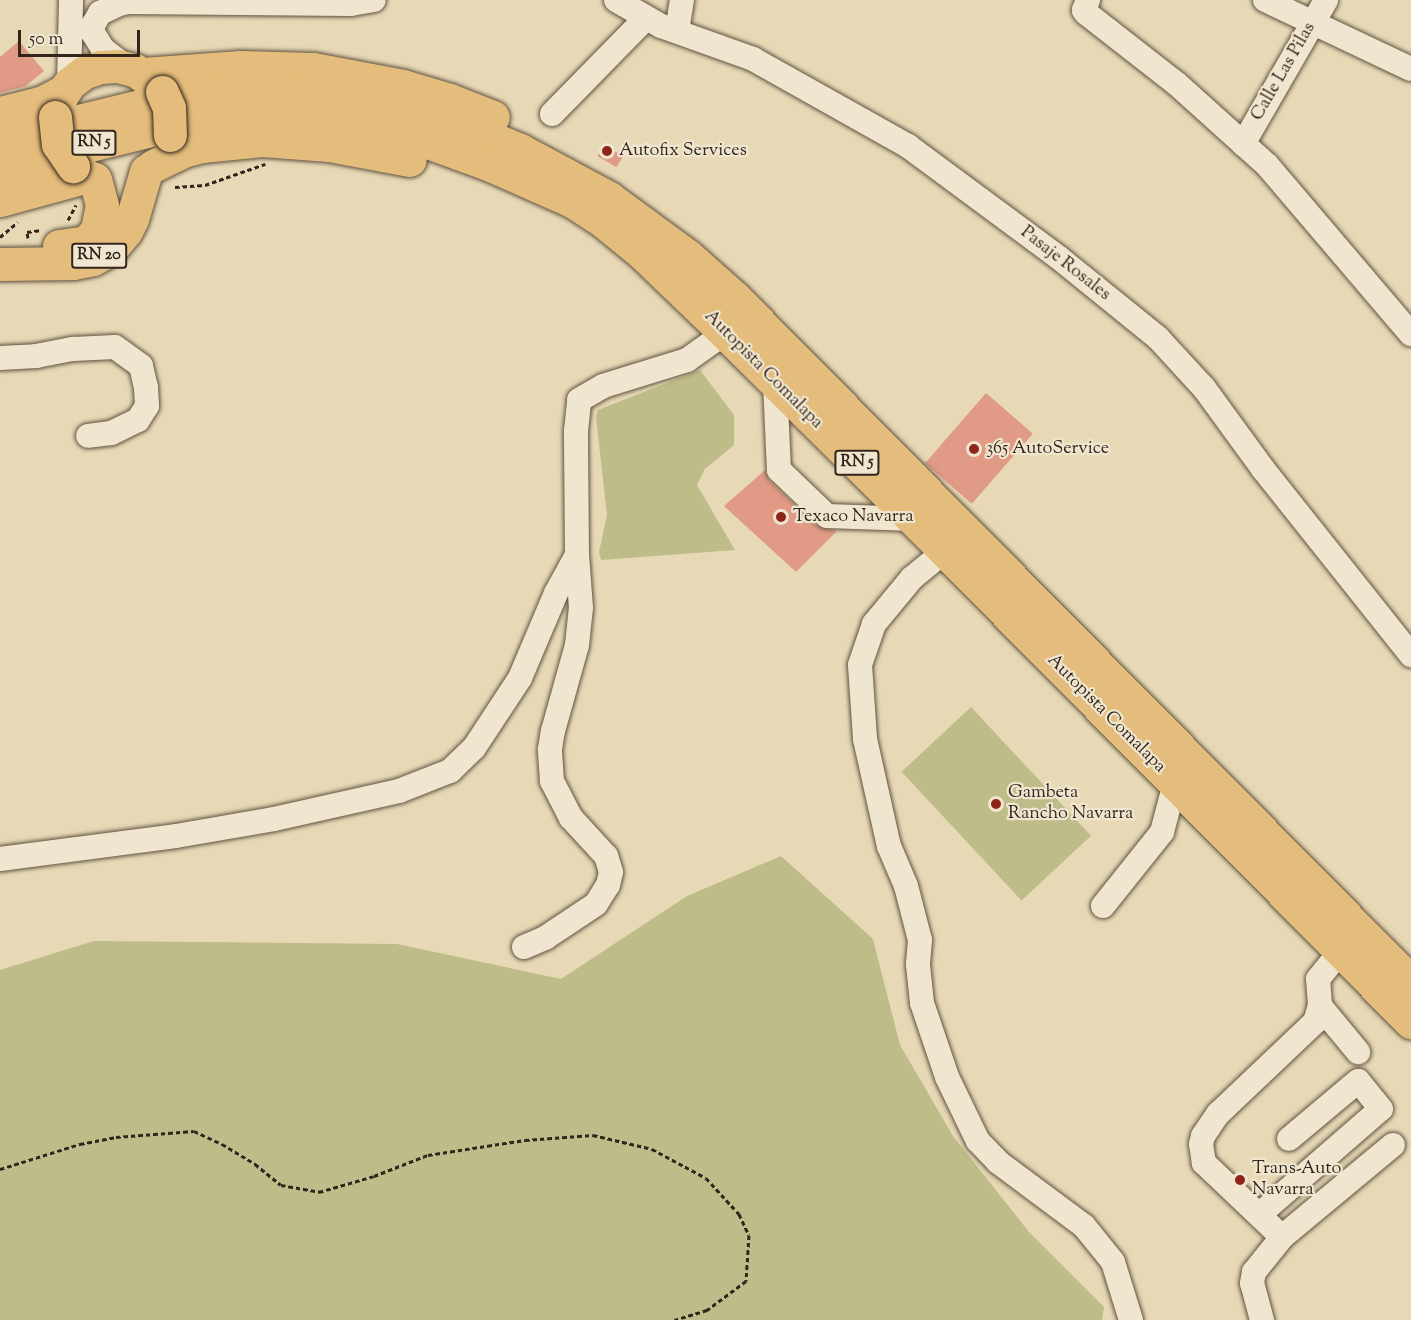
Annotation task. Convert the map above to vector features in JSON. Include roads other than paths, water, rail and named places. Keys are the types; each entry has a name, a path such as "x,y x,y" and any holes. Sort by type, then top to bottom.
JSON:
{"highway":[{"path":"0,113 63,98 83,73 100,67 144,78 241,67 313,69 373,79 450,100 520,129 615,179 672,226 734,297"},
{"name":"RN 20","path":"0,264 73,263 93,259 111,249 126,231 158,174 170,135 169,108 144,78"},
{"name":"Autopista Comalapa","path":"0,140 181,96 216,90 273,88 337,96 429,117 474,131 529,154 609,198 688,256 734,297 1411,982"},
{"name":"RN 20","path":"0,247 72,245 86,242 97,230 102,205 86,174 58,144 63,98"},
{"name":"Autopista Comalapa","path":"0,166 144,130 223,117 265,116 306,119 405,136 488,164 572,201 604,222 642,253 725,333 945,551 1411,1022"},
{"path":"0,200 86,174 122,181 158,174 186,150 243,141 329,145 389,154 509,188 547,205 584,228 725,333"}],"street":[{"path":"63,98 71,0"},
{"path":"144,78 103,49 93,33 93,25 100,13 129,2 351,4 374,0"},
{"name":"Pasaje Rosales","path":"616,0 646,18 753,59 908,146 1058,257 1158,338 1204,388 1263,469 1411,656"},
{"path":"677,31 682,0"},
{"path":"1265,0 1411,69"},
{"name":"Calle Las Pilas","path":"1243,144 1326,0"},
{"path":"1086,2 1086,13 1177,84 1266,165 1411,334"},
{"path":"552,114 646,18"},
{"path":"524,947 545,938 596,904 608,885 612,872 606,856 571,818 552,781 550,749 553,731 577,645 581,608 577,555 576,431 579,400 603,386 687,360 725,333"},
{"path":"0,358 36,356 73,349 115,348 141,366 146,387 147,406 138,420 111,434 88,436"},
{"path":"775,383 779,470 827,516 913,519"},
{"path":"945,551 912,578 874,624 860,665 865,739 889,846 906,886 920,940 918,965 922,1003 947,1077 978,1141 998,1162 1084,1226 1113,1262 1131,1320"},
{"path":"0,859 176,836 274,819 399,791 450,771 474,748 520,678 553,602 577,555"},
{"path":"553,602 581,608"},
{"path":"1103,906 1162,832 1174,783"},
{"path":"1282,1237 1204,1163 1201,1144 1203,1136 1218,1114 1315,1022 1320,1006 1317,980 1341,951"},
{"path":"1320,1006 1358,1052"},
{"path":"1260,1214 1382,1109 1358,1081 1289,1139"},
{"path":"1276,1320 1261,1311 1252,1282 1254,1272 1282,1237 1393,1145"}],"place":[{"name":"Autofix Services","path":"607,151"},
{"name":"365 AutoService","path":"974,449"},
{"name":"Texaco Navarra","path":"781,517"},
{"name":"Gambeta Rancho Navarra","path":"996,804"},
{"name":"Trans-Auto Navarra","path":"1240,1180"}]}
